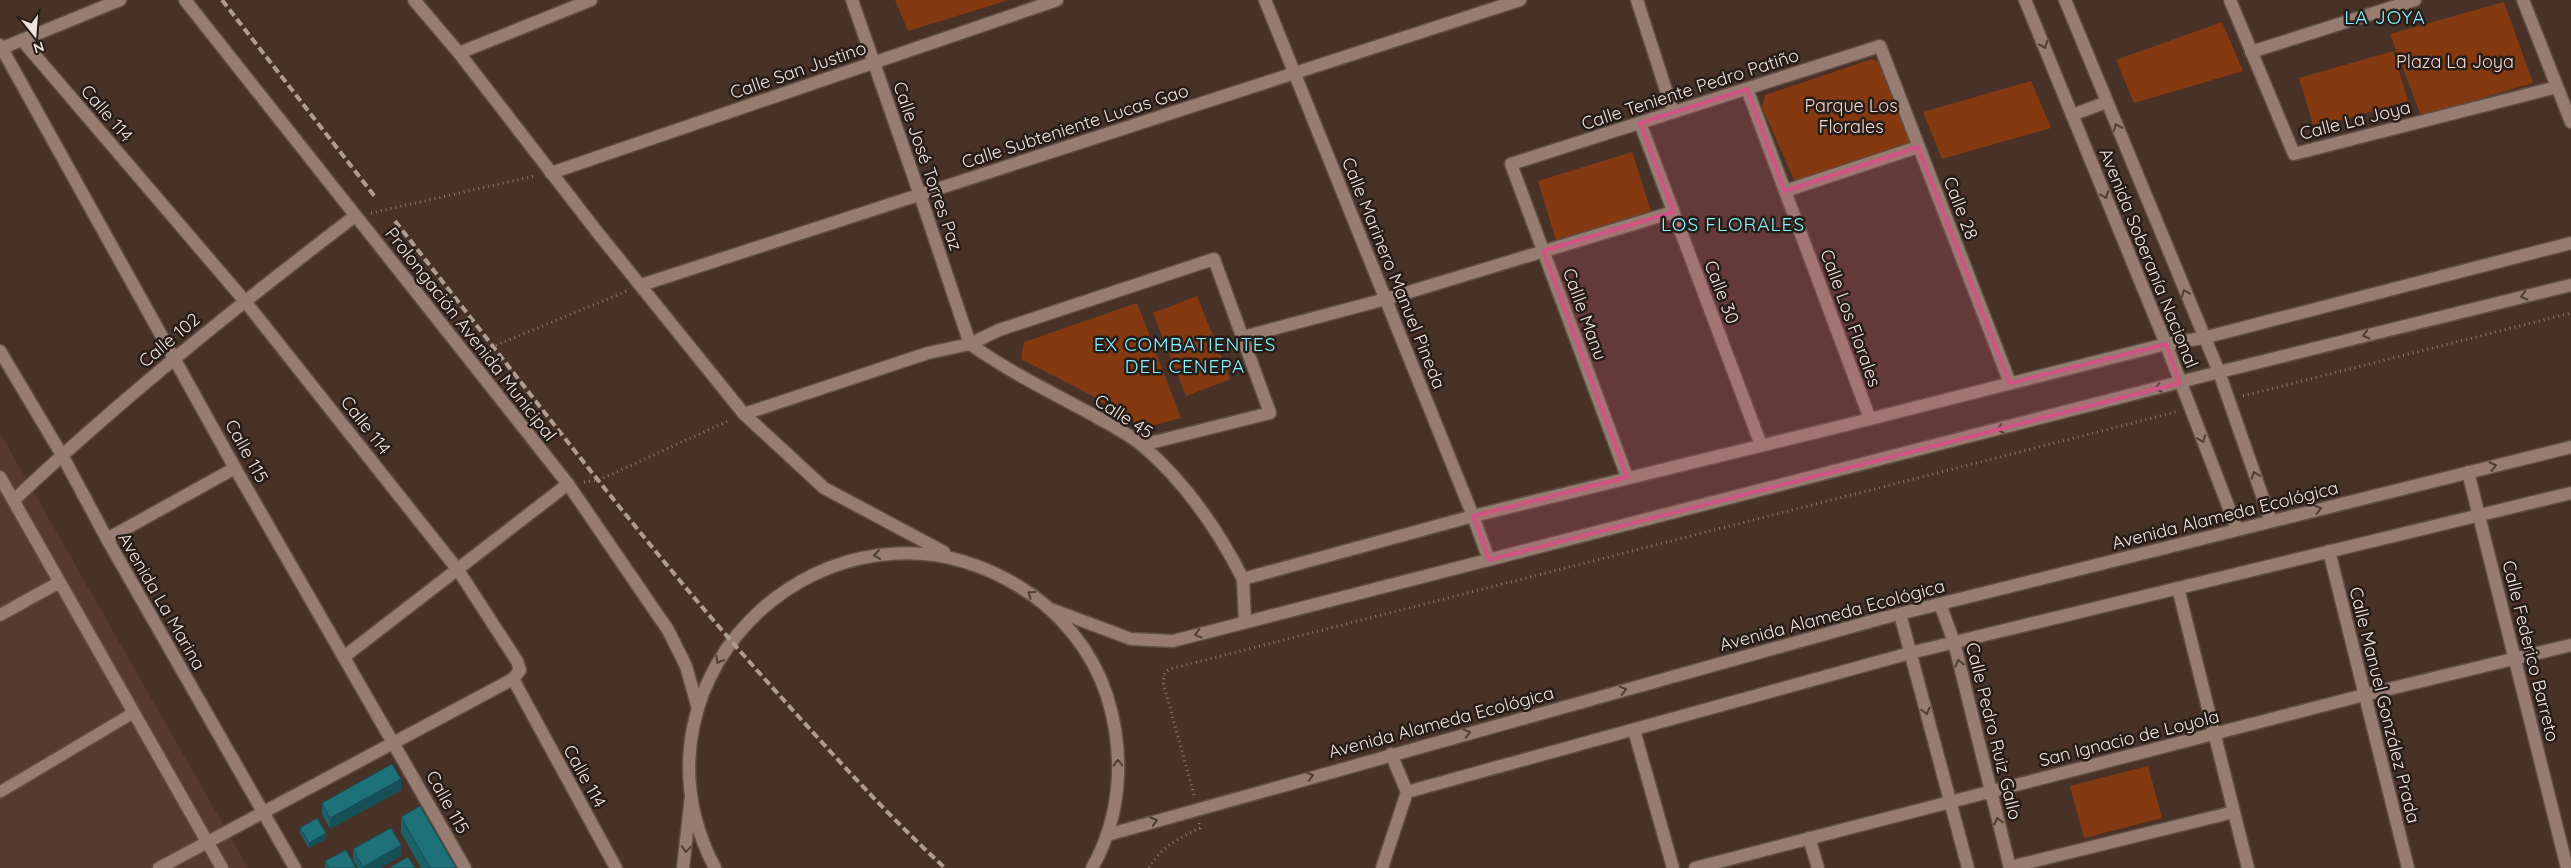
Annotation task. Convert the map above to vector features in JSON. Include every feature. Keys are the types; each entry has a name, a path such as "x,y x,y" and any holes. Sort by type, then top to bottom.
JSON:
{"street":[{"path":"1,48 120,0"},
{"name":"Prolongación Avenida Municipal","path":"185,0 568,484 668,630 686,666 698,709"},
{"name":"Prolongación Avenida Municipal","path":"414,0 459,54 551,173 744,414 824,488 917,540 1008,579 1048,608 1066,626 1090,660 1104,689 1112,712 1117,737 1118,786 1107,835 1096,865"},
{"path":"459,54 591,0"},
{"name":"Calle José Torres Paz","path":"852,0 970,344"},
{"name":"Calle San Justino","path":"551,173 1057,0"},
{"name":"Calle Marinero Manuel Pineda","path":"1265,0 1474,516 1489,560"},
{"name":"Calle Subteniente Lucas Gao","path":"641,285 1520,0"},
{"path":"1637,0 1673,112"},
{"name":"Avenida Soberanía Nacional","path":"2025,0 2166,344 2237,530"},
{"name":"Avenida Soberanía Nacional","path":"2065,0 2203,338 2219,372 2271,521"},
{"name":"Calle La Joya","path":"2230,0 2294,154 2557,87"},
{"path":"2252,52 2415,0"},
{"path":"2523,0 2571,122"},
{"name":"Calle 114","path":"22,40 244,300 458,570 517,661 520,670 513,679 616,868"},
{"name":"Calle Teniente Pedro Patiño","path":"1511,164 1880,46"},
{"name":"Calle 28","path":"1880,46 2010,382"},
{"name":"Calle 115","path":"1,48 175,357 235,468 466,868"},
{"name":"Calle Los Florales","path":"1747,89 1870,419"},
{"path":"2072,115 2107,102"},
{"name":"Calle 30","path":"1640,123 1762,445"},
{"path":"1785,192 1918,147"},
{"name":"Callle Manu","path":"1511,164 1627,477"},
{"path":"1243,337 1386,299 1673,212"},
{"name":"Calle 102","path":"14,500 62,455 175,357 244,300 355,216"},
{"path":"1245,622 1243,579 1474,516 1627,477 1870,419 2166,344 2203,338 2571,243"},
{"path":"744,414 928,353 970,344 999,330 1214,259 1270,413 1142,445"},
{"path":"1048,608 1131,639 1173,641 2219,372 2571,284"},
{"name":"Calle 45","path":"970,344 998,364 1051,392 1142,445 1179,482 1219,535 1243,579"},
{"name":"Avenida La Marina","path":"0,351 62,455 107,539 295,868"},
{"name":"Avenida Alameda Ecológica","path":"1107,835 1196,808 1900,614 2571,446"},
{"path":"107,539 235,468"},
{"name":"Calle Federico Barreto","path":"2468,472 2567,868"},
{"path":"0,477 58,583 222,868"},
{"path":"345,656 568,484"},
{"path":"1407,792 1910,653 2571,493"},
{"name":"Calle Manuel González Prada","path":"2329,551 2408,868"},
{"name":"Prolongación Avenida Municipal","path":"715,868 704,843 691,796 690,746 698,709 711,674 737,632 767,603 793,584 839,563 880,554 913,553 962,560"},
{"path":"0,614 58,583"},
{"path":"2178,588 2248,868"},
{"name":"Calle Pedro Ruiz Gallo","path":"1940,604 1954,642 2010,867"},
{"path":"1900,614 1968,868"},
{"name":"San Ignacio de Loyola","path":"1696,868 2364,695 2571,645"},
{"path":"159,868 262,811 513,679"},
{"path":"1634,730 1673,868"},
{"path":"1382,868 1407,792 1391,754"},
{"path":"683,868 691,796"},
{"path":"2010,867 2234,812"},
{"path":"1809,838 1818,868"}],"lane":[{"path":"0,792 133,713"}],"path":[{"path":"355,216 551,173"},
{"path":"468,358 641,285"},
{"path":"2228,399 2571,313"},
{"path":"1149,868 1158,855 1171,842 1200,828 1163,682 1166,672 1170,669 2190,409"},
{"path":"568,484 599,480 744,414"}],"highlighted area":[{"path":"1747,89 1785,191 1918,147 2010,383 2166,344 2180,383 1489,560 1473,516 1627,477 1543,251 1673,212 1640,123"}],"shaded area":[{"path":"0,433 248,868 0,868"}],"green space":[{"path":"895,0 1009,0 908,31"},
{"name":"Plaza La Joya","path":"2504,2 2533,83 2421,116 2390,34"},
{"path":"2222,22 2243,71 2134,103 2116,60"},
{"path":"2393,51 2408,101 2314,128 2299,78"},
{"name":"Parque Los Florales","path":"1872,59 1882,63 1911,138 1909,145 1795,182 1762,107 1765,95"},
{"path":"2031,81 2051,128 1942,159 1923,112"},
{"path":"1632,152 1651,211 1556,241 1538,181"},
{"path":"1197,296 1230,379 1186,396 1153,313"},
{"path":"1137,303 1181,418 1144,428 1089,394 1021,359 1024,342"},
{"path":"2148,766 2162,818 2084,838 2070,786"}],"building":[{"path":"392,764 401,779 330,818 322,803"},
{"path":"420,806 456,868 430,868 401,817"},
{"path":"317,818 326,833 309,843 300,828"},
{"path":"391,828 401,845 363,867 353,849"},
{"path":"346,850 356,868 329,868 325,861"},
{"path":"408,857 415,868 389,868"}],"railway":[{"path":"222,0 376,198"},
{"path":"395,221 579,457 673,573 771,686 856,779 945,868"}],"district":[{"name":"LA JOYA","path":"2385,17"},
{"name":"LOS FLORALES","path":"1733,224"},
{"name":"EX COMBATIENTES DEL CENEPA","path":"1185,355"}]}
